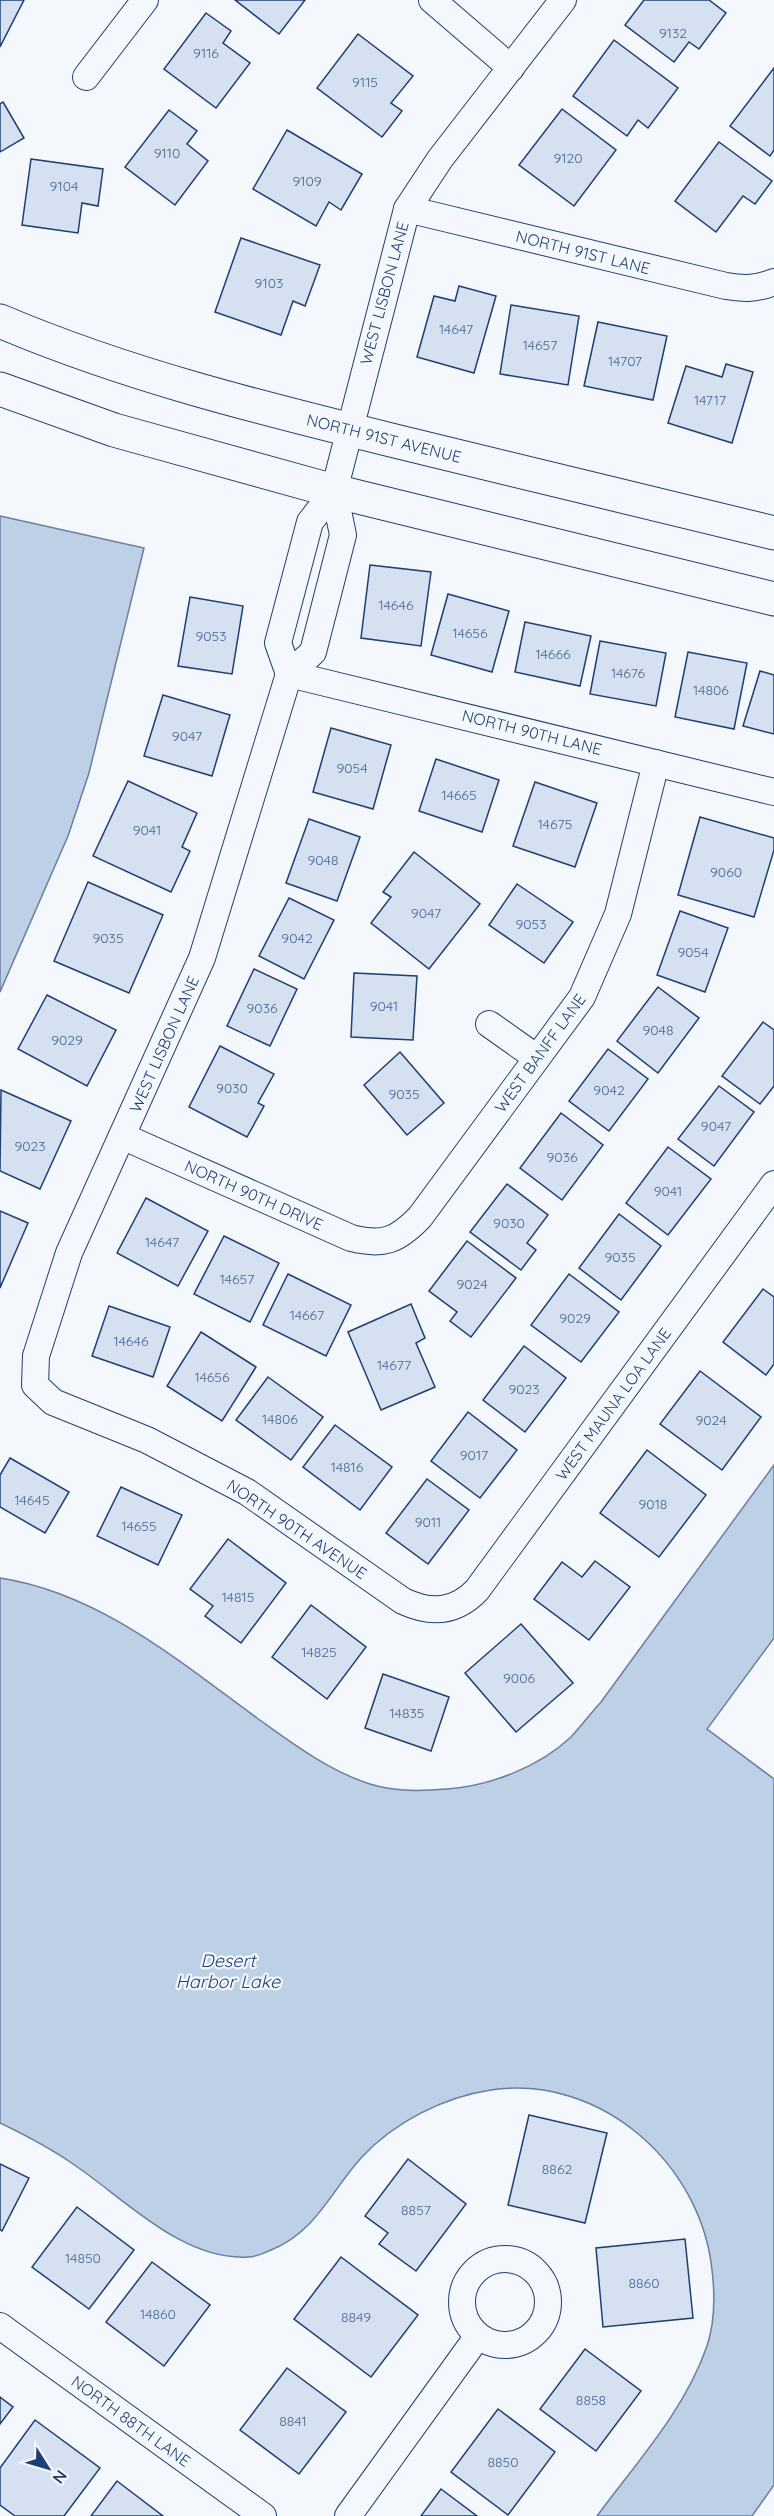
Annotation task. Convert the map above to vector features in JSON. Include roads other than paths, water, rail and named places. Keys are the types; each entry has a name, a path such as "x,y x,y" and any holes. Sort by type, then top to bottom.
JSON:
{"main road":[{"name":"NORTH 91ST AVENUE","path":"0,321 132,371 349,430 774,533"},
{"path":"0,389 114,430 334,491 774,599"}],"street":[{"path":"86,77 145,0"},
{"path":"432,0 511,68"},
{"name":"WEST LISBON LANE","path":"289,674 278,643 309,525 334,491 407,209 440,159 563,0"},
{"name":"NORTH 91ST LANE","path":"407,209 726,286 743,289 767,285"},
{"name":"WEST LISBON LANE","path":"53,1402 35,1385 36,1356 69,1253 202,958 289,674 313,652 343,535 334,491"},
{"name":"NORTH 90TH LANE","path":"289,674 774,792"},
{"name":"WEST BANFF LANE","path":"388,1241 406,1231 420,1217 582,997 618,914 656,763"},
{"path":"489,1024 537,1058"},
{"name":"NORTH 90TH DRIVE","path":"122,1136 351,1238 370,1243 388,1241"},
{"name":"WEST MAUNA LOA LANE","path":"442,1610 456,1606 477,1590 774,1184"},
{"name":"NORTH 90TH AVENUE","path":"53,1402 147,1440 247,1492 403,1601 428,1610 442,1610"},
{"name":"NORTH 88TH LANE","path":"0,2326 263,2516"},
{"path":"348,2516 478,2337"}],"water":[{"path":"0,516 144,548 89,773 68,836 0,992"},
{"name":"Desert Harbor Lake","path":"774,1465 774,1638 707,1729 774,1779 774,2485 752,2516 597,2516 658,2435 686,2392 707,2346 714,2308 712,2270 704,2231 688,2195 666,2162 639,2134 606,2112 570,2096 532,2089 473,2093 438,2105 404,2123 374,2145 350,2171 311,2222 299,2233 286,2243 257,2256 248,2257 224,2256 200,2249 177,2238 155,2225 64,2158 0,2123 0,1578 36,1586 71,1598 136,1632 297,1746 340,1772 379,1787 399,1790 463,1787 497,1779 529,1766 571,1737 601,1702"}]}
